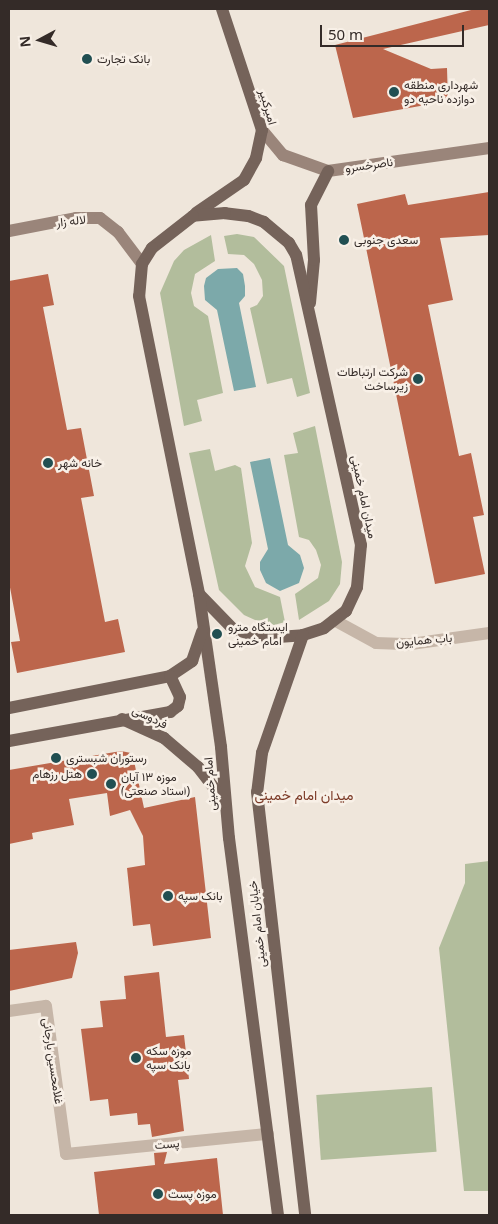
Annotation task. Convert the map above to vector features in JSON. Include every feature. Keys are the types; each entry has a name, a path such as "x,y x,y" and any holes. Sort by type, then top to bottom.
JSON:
{"main road":[{"name":"امیرکبیر","path":"193,216 244,180 256,158 262,130 222,9"},
{"name":"ناصرخسرو","path":"262,130 283,155 328,171 489,148"},
{"path":"309,313 314,260 311,205 328,171"},
{"name":"میدان امام خمینی","path":"193,216 225,213 248,216 278,233 296,255 360,545 357,588 346,611 334,620 303,635 264,638 233,629 199,594"},
{"path":"193,216 152,248 142,264 139,296 150,359 199,594"},
{"name":"لاله زار","path":"9,230 76,218 100,218 118,232 142,264"},
{"name":"امام خمینی","path":"199,594 222,748 225,802 248,972"},
{"name":"فردوسی","path":"9,708 170,676 192,661 204,625"},
{"name":"خیابان امام خمینی","path":"303,635 262,754 257,792 305,1215"},
{"path":"122,719 160,715 174,709 180,697 170,676"},
{"name":"فردوسی","path":"9,742 122,719 164,738 198,767 225,802"},
{"name":"خیابان امام خمینی","path":"248,972 278,1215"}],"street":[{"name":"باب همایون","path":"334,620 376,643 411,644 489,633"},
{"name":"غلامحسین یارجانی","path":"9,1011 46,1006 66,1154"},
{"name":"پست","path":"66,1154 268,1134"}],"green space":[{"path":"237,234 254,237 284,266 310,393 297,397 292,378 267,384 250,308 257,305 263,296 262,280 254,264 244,255 228,254 224,236"},
{"path":"211,235 215,261 195,274 191,293 194,306 208,316 223,393 197,400 202,421 184,426 160,293 174,261 184,250"},
{"path":"315,426 342,562 340,584 329,601 299,620 295,594 318,578 321,565 316,550 309,540 299,537 284,455 298,453 293,433"},
{"path":"210,449 215,471 235,465 241,468 252,543 245,566 255,587 280,597 285,622 274,625 244,615 219,590 189,453"},
{"path":"489,861 489,1191 464,1191 439,948 465,883 465,864"},
{"path":"432,1087 437,1152 321,1160 316,1095"}],"water":[{"path":"237,268 243,274 245,286 245,296 239,303 256,387 234,391 217,310 205,300 204,286 206,278 218,269"},
{"path":"270,458 288,545 300,555 304,568 299,583 280,591 266,583 260,570 260,562 268,549 250,462"}],"building":[{"path":"475,9 489,9 489,25 383,49 431,69 447,68 448,101 353,118 335,45"},
{"name":"شرکت ارتباطات زیرساخت","path":"489,192 489,235 440,238 453,300 428,305 459,456 471,453 484,515 473,517 485,574 435,584 357,204 405,194 408,205"},
{"name":"خانه شهر","path":"48,274 54,305 43,307 67,430 81,428 94,496 81,498 105,622 118,619 125,652 17,673 11,642 20,641 9,582 9,281"},
{"path":"121,751 131,753 144,808 195,797 211,938 153,946 150,924 133,926 127,868 145,865 143,836 130,810 110,816 107,793 69,799 74,825 32,833 33,839 9,844 9,770"},
{"path":"76,942 78,953 72,978 9,991 9,950"},
{"name":"موزه سکه بانک سپه","path":"159,972 166,1037 184,1035 189,1079 178,1080 184,1131 152,1137 150,1124 138,1125 137,1113 110,1116 108,1099 90,1101 81,1029 103,1027 100,1001 126,999 124,976"},
{"name":"موزه پست","path":"167,1152 164,1164 217,1158 223,1215 99,1215 94,1172 155,1165 154,1153"}],"place":[{"name":"بانک تجارت","path":"87,59"},
{"name":"شهرداری منطقه دوازده ناحیه دو","path":"394,92"},
{"name":"سعدی جنوبی","path":"344,240"},
{"name":"شرکت ارتباطات زیرساخت","path":"418,379"},
{"name":"خانه شهر","path":"48,463"},
{"name":"ایستگاه مترو امام خمینی","path":"217,634"},
{"name":"رستوران شبستری","path":"56,758"},
{"name":"هتل رزهام","path":"92,774"},
{"name":"موزه ۱۳ آبان (استاد صنعتی)","path":"111,784"},
{"name":"بانک سپه","path":"168,896"},
{"name":"موزه سکه بانک سپه","path":"136,1058"},
{"name":"موزه پست","path":"158,1194"}],"district":[{"name":"میدان امام خمینی","path":"304,795"}]}
